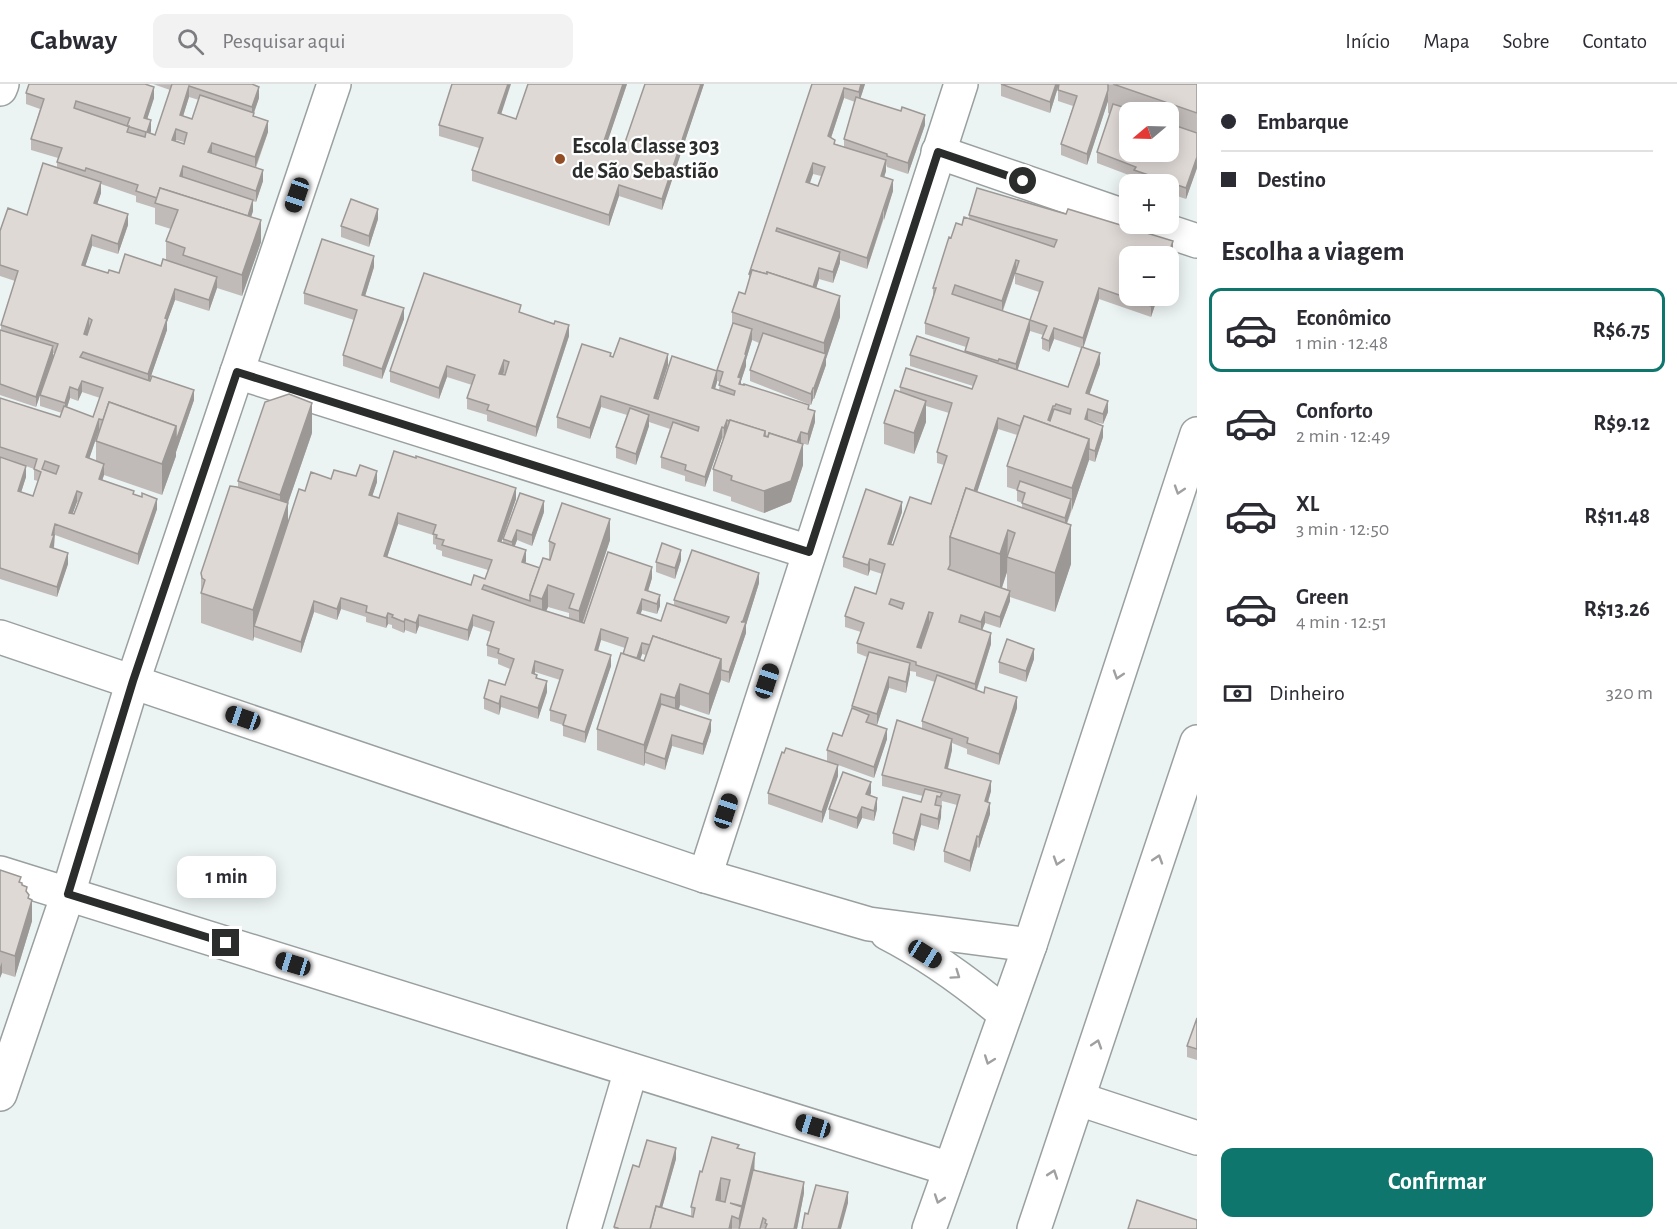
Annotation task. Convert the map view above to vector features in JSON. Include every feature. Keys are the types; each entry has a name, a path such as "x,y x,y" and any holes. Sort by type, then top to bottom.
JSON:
{"street":[{"path":"0,89 2,84"},
{"path":"0,1094 68,894 133,681 334,84"},
{"path":"705,876 961,84"},
{"path":"938,152 1119,214"},
{"path":"1176,234 1197,241"},
{"path":"237,372 809,552"},
{"path":"929,1229 1030,945 1197,434"},
{"path":"0,637 705,876 869,924 1030,945"},
{"path":"1035,1229 1197,742"},
{"path":"0,873 950,1169"},
{"path":"869,924 939,963 1005,1014"},
{"path":"584,1229 631,1070"},
{"path":"1079,1099 1197,1138"}],"building":[{"path":"29,84 145,84 154,87 144,118 151,120 147,132 155,135 172,84 252,84 259,87 252,107 189,86 180,115 192,119 200,95 254,113 253,116 268,121 255,157 212,143 208,152 263,170 256,191 183,166 180,176 253,200 248,216 160,188 157,198 136,191 138,185 86,168 85,171 57,162 62,148 31,139 44,99 26,93","holes":["76,101 130,118 127,126 74,108","129,127 146,132 145,137 127,132","176,129 187,133 184,144 172,140"]},
{"path":"452,84 508,84 498,113 516,119 528,84 623,84 602,147 621,154 645,84 701,84 662,199 619,185 609,215 472,170 483,138 439,125"},
{"path":"812,84 861,84 859,92 844,88 828,136 835,140 834,144 886,160 881,176 893,180 867,258 777,228 776,231 840,252 833,272 819,268 813,287 767,272 767,274 752,270 749,274","holes":["813,163 825,167 818,186 806,182"]},
{"path":"1001,84 1056,84 1050,102"},
{"path":"1059,84 1108,84 1087,154 1061,144 1077,96 1058,90"},
{"path":"1113,84 1197,84 1197,113 1179,107 1179,102 1165,102"},
{"path":"856,97 901,111 902,107 925,115 908,163 844,139"},
{"path":"1113,104 1119,106 1119,160 1097,152"},
{"path":"1179,127 1197,133 1197,157 1186,188 1179,186 1179,174 1146,174 1134,170 1136,167 1123,162 1179,162"},
{"path":"43,163 101,182 94,203 128,214 118,244 92,235 82,265 108,273 109,270 119,273 125,254 161,266 163,259 217,277 209,300 175,289 148,374 83,352 80,357 150,381 152,376 194,390 176,441 176,426 109,402 103,420 99,419 86,457 104,464 99,479 134,491 133,494 142,497 142,493 157,499 138,554 55,524 50,547 68,553 57,587 0,568 0,457 26,466 18,491 33,496 41,472 34,469 37,459 0,447 0,398 60,417 64,406 93,417 103,388 82,381 78,390 70,387 65,403 40,395 58,344 1,325 18,271 0,265 0,231 8,208 27,215","holes":["89,318 92,320 87,335 84,334","45,461 59,466 56,474 42,469","77,491 82,493 74,514 69,513"]},
{"path":"160,188 261,220 242,275 183,255 185,248 166,241 178,210 155,203"},
{"path":"977,188 1066,214 1068,209 1119,225 1119,234 1150,234 1173,241 1171,246 1119,246 1119,295 1099,288 1083,338 1054,328 1049,341 1042,338 1047,326 1030,320 1016,364 965,351 969,338 925,323 949,237 951,238 956,223 962,225 964,217 1054,247 1057,240 969,215","holes":["1016,260 1019,261 1015,273 1043,282 1030,320 952,294 955,285 1002,301"]},
{"path":"351,199 378,209 369,236 341,226"},
{"path":"322,239 374,256 362,295 404,308 382,369 343,355 357,310 304,293"},
{"path":"752,270 767,274 767,272 840,296 824,343 732,312 739,292 745,294"},
{"path":"424,273 521,305 519,312 554,324 555,321 569,325 536,427 487,410 489,405 467,398 475,375 447,366 439,388 390,371","holes":["504,360 509,362 505,375 499,374"]},
{"path":"733,323 752,329 738,377 741,378 739,384 809,405 808,409 815,411 808,434 801,432 797,442 769,433 768,437 765,436 765,431 727,420 724,428 722,427 705,477 685,470 686,465 661,457 673,422 698,431 699,427 601,396 590,428 557,417 582,344 611,353 610,356 613,357 620,338 668,354 654,398 658,399 672,356 717,371 712,388 734,395 735,391 719,385 723,372 717,370"},
{"path":"0,330 53,346 36,397 0,384"},
{"path":"763,333 826,354 811,394 750,370"},
{"path":"917,336 1068,387 1082,347 1100,353 1086,393 1108,401 1103,414 1088,409 1085,419 1103,426 1095,451 1089,449 1089,439 1024,416 1020,426 998,418 974,491 966,488 950,537 948,569 1010,591 1000,617 985,612 981,622 961,615 959,622 991,633 975,684 857,643 864,623 845,616 855,587 876,594 885,564 870,559 868,565 843,557 866,489 902,502 888,544 893,545 910,497 931,504 947,456 937,452 952,403 900,387 906,368 972,389 977,376 910,355","holes":["1056,404 1071,409 1070,414 1054,409 1050,421 1048,420","891,599 904,603 902,609 889,604","929,612 933,613 921,648 917,647"]},
{"path":"895,390 926,401 914,433 884,423"},
{"path":"289,394 312,403 280,495 238,481 265,402"},
{"path":"109,402 176,426 162,464 96,441"},
{"path":"630,408 649,415 636,454 616,447"},
{"path":"1024,416 1089,439 1072,488 1007,466"},
{"path":"730,420 765,431 764,436 768,437 769,433 803,444 791,481 764,491 731,480 732,476 713,469"},
{"path":"394,451 516,488 498,541 526,550 522,562 540,568 530,601 484,585 482,589 584,623 608,552 652,567 645,590 660,595 657,604 642,599 637,613 661,621 667,603 726,623 729,617 674,600 692,550 759,573 741,622 746,622 729,672 721,670 721,659 653,636 650,645 642,643 637,658 623,654 628,638 601,629 595,650 611,655 585,732 563,725 566,715 550,710 563,670 535,661 532,673 537,675 536,678 547,681 538,708 501,696 499,704 484,698 489,680 505,685 514,659 498,653 499,649 487,645 494,622 473,615 468,630 419,615 416,623 405,619 404,622 388,613 386,618 366,612 367,606 341,598 337,609 314,601 301,642 254,626 299,489 305,491 311,472 331,479 334,470 356,476 360,465 377,471 369,495 379,498","holes":["398,513 436,525 433,534 437,535 436,538 444,540 442,545 492,560 485,579 474,575 471,585 384,556"]},
{"path":"1020,481 1071,499 1065,518 1022,503 1025,493 1017,490"},
{"path":"230,486 288,503 253,610 201,593 205,580 201,573"},
{"path":"966,488 1071,525 1055,573 1007,557 1015,533 1008,530 1000,554 950,537"},
{"path":"520,493 544,501 532,535 517,530 512,542 503,539"},
{"path":"562,503 610,519 579,611 569,608 574,594 548,585 542,599 530,595 543,558 550,560 555,544 549,541"},
{"path":"662,543 681,550 675,568 656,562"},
{"path":"653,636 721,659 709,694 680,684 675,698 661,694 644,745 597,729 621,653 644,661"},
{"path":"1007,639 1034,649 1026,671 999,662"},
{"path":"869,652 910,663 906,682 889,677 877,714 852,706"},
{"path":"937,675 984,693 985,687 1017,697 999,754 967,743 968,738 922,721"},
{"path":"661,704 711,720 703,744 672,735 665,759 645,752"},
{"path":"852,708 869,715 866,722 887,729 874,767 827,750 833,733 842,736"},
{"path":"897,720 952,739 945,768 991,781 985,801 990,803 970,861 944,851 960,795 882,775"},
{"path":"786,748 838,765 822,812 768,793 782,752 784,753"},
{"path":"843,772 871,782 866,794 877,798 874,811 862,807 857,818 829,809"},
{"path":"925,789 942,793 940,797 937,796 935,805 941,806 938,819 921,814 914,840 893,833 903,797 921,802"},
{"path":"0,870 21,877 19,882 27,887 28,898 32,900 15,956 0,951"},
{"path":"1197,1018 1197,1049 1187,1046"},
{"path":"712,1137 739,1145 737,1148 755,1153 742,1206 730,1203 742,1207 739,1219 732,1216 729,1229 650,1229 656,1206 693,1217 695,1208 691,1207 700,1171 702,1172","holes":["721,1178 730,1180 725,1202 716,1200"]},
{"path":"647,1140 676,1148 660,1207 656,1206 650,1229 618,1229 614,1227 633,1165 639,1167"},
{"path":"753,1170 804,1182 794,1229 765,1229 767,1224 763,1218 760,1229 739,1229"},
{"path":"816,1185 848,1192 838,1229 802,1229 805,1213 808,1214"},
{"path":"1137,1200 1197,1220 1197,1229 1128,1229"}],"place":[{"name":"Escola Classe 303 de São Sebastião","path":"560,159"}],"route":[{"path":"226,943 68,894 133,681 237,372 809,552 938,152 1023,181"}]}
